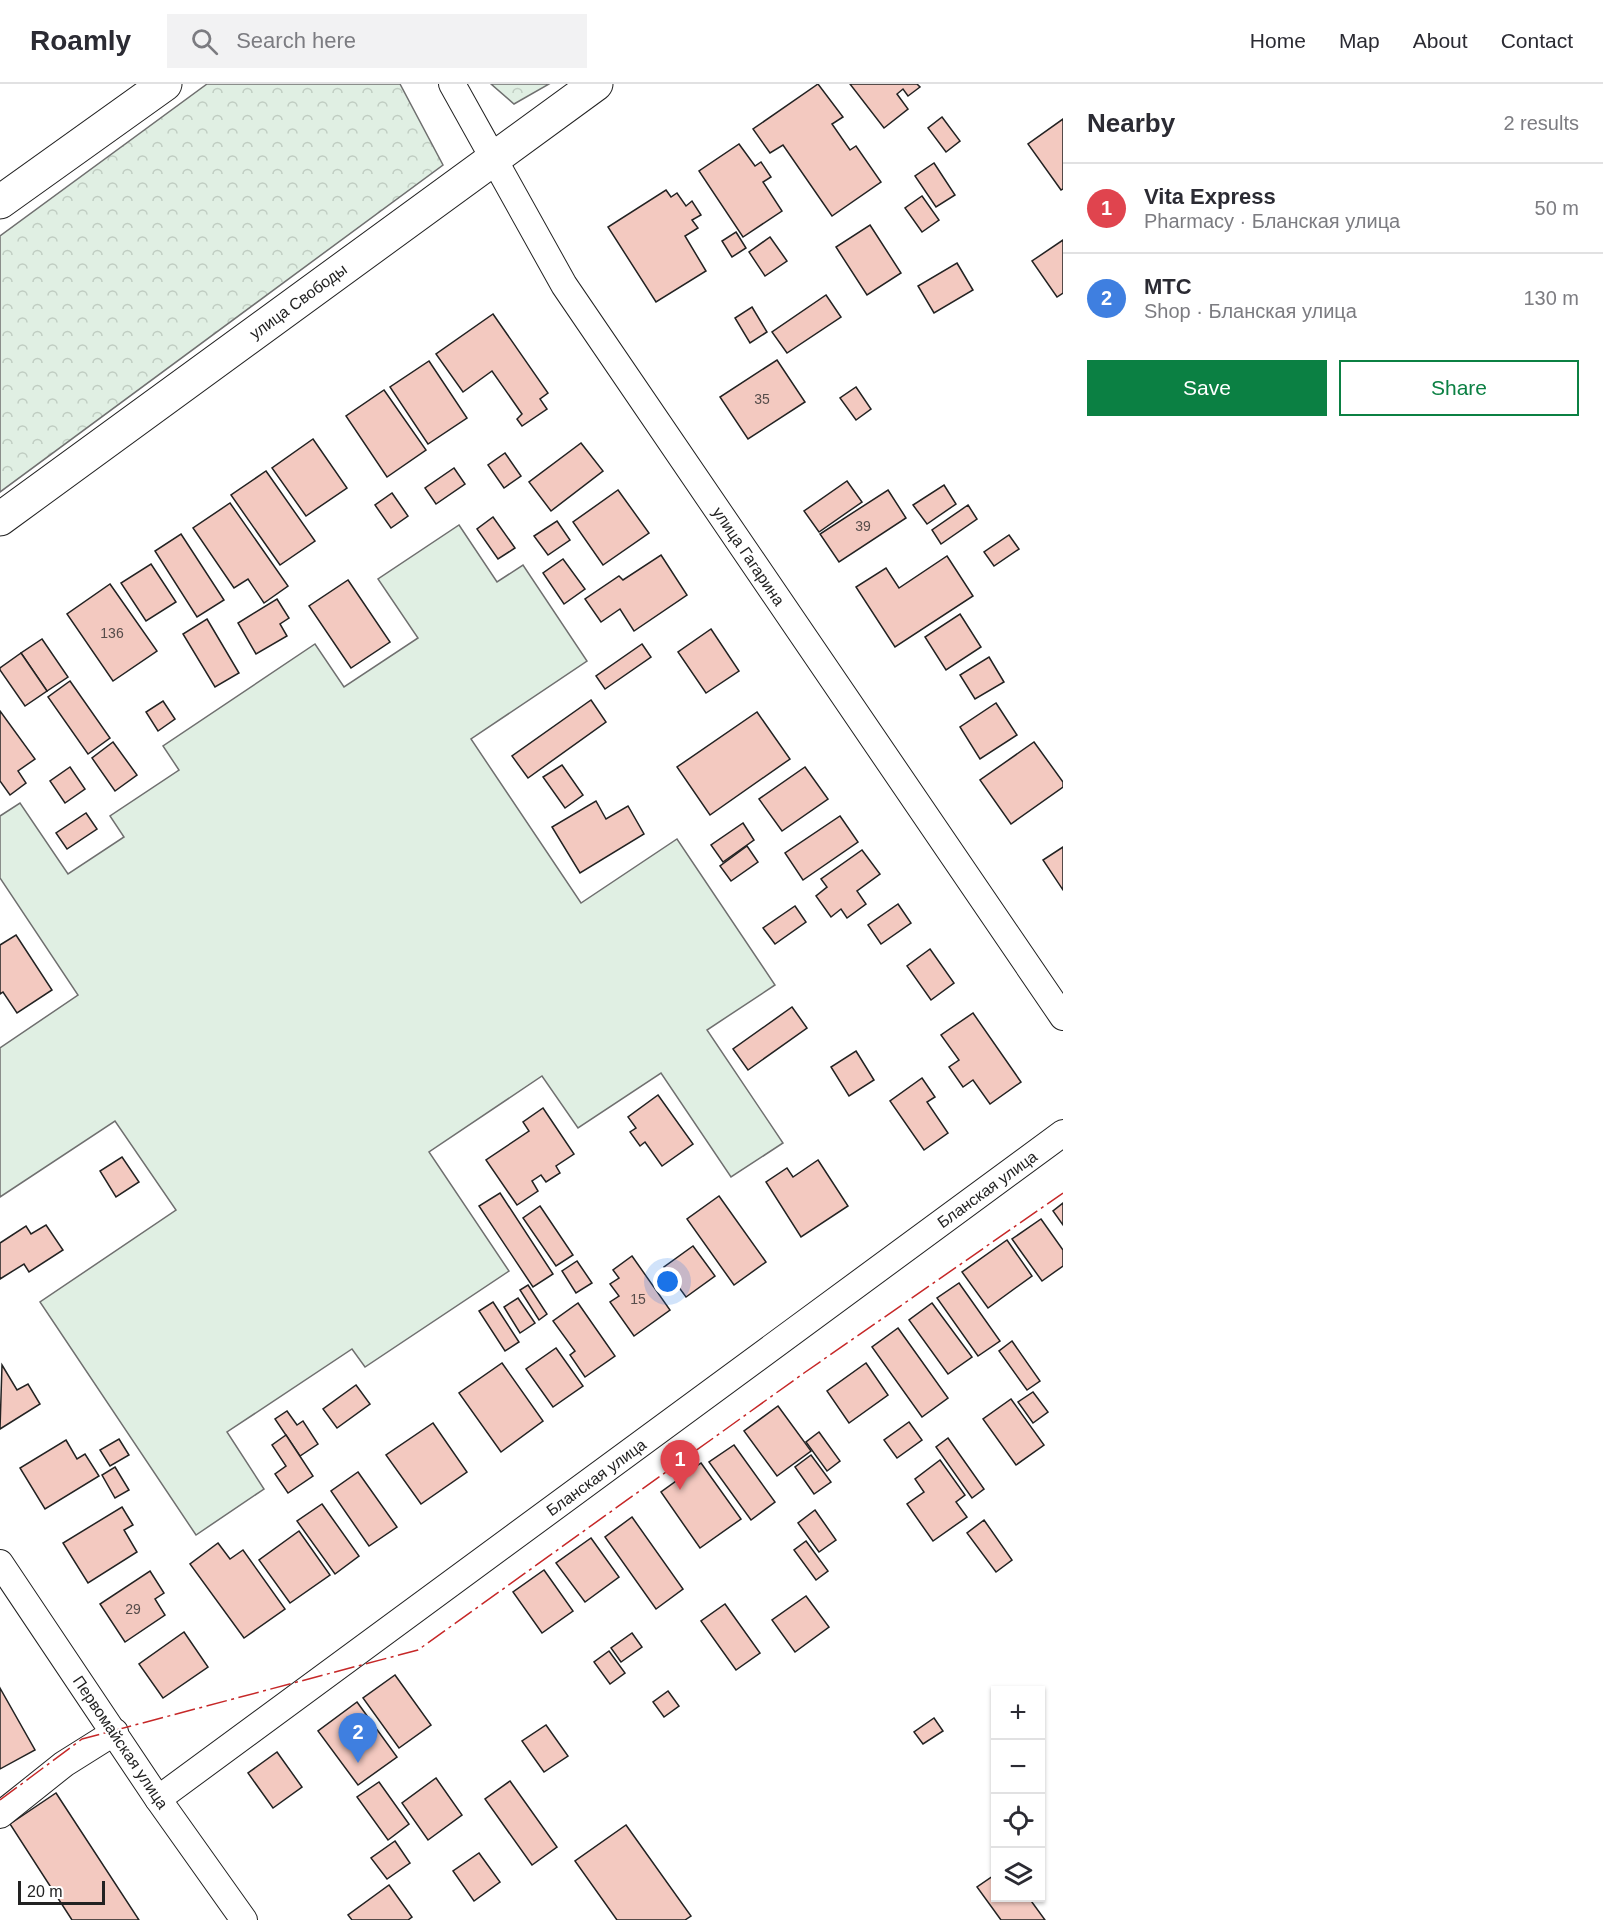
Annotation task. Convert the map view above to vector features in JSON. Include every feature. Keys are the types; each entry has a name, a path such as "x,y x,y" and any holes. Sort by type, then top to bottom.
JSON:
{"main road":[{"path":"0,202 165,84"},
{"name":"улица Свободы","path":"0,519 596,84"}],"street":[{"name":"улица Гагарина","path":"452,84 491,159 564,285 1063,1017"},
{"name":"Бланская улица","path":"158,1799 1063,1133"},
{"name":"Первомайская улица","path":"0,1563 158,1799 244,1920"},
{"path":"0,1815 64,1764 115,1732"}],"green space":[{"path":"207,84 400,84 443,165 0,492 0,236"},
{"path":"491,84 549,84 514,104"},
{"path":"459,525 497,582 523,565 587,661 471,739 581,903 677,839 775,985 707,1030 783,1143 731,1177 661,1073 578,1128 542,1076 429,1152 509,1271 365,1367 352,1349 227,1432 264,1489 196,1535 40,1302 176,1210 115,1121 0,1197 0,1048 78,995 0,878 0,816 20,803 68,874 124,837 110,816 179,770 163,746 315,644 344,687 418,638 378,579"}],"building":[{"path":"818,84 843,117 832,124 850,150 856,146 881,182 832,216 783,145 770,153 753,129"},
{"path":"850,84 917,84 920,87 908,96 903,89 897,94 908,109 884,128"},
{"path":"942,117 960,141 946,152 928,128"},
{"path":"1063,119 1063,189 1061,190 1028,144"},
{"path":"739,144 755,166 761,162 771,177 763,182 782,211 743,237 699,171"},
{"path":"934,163 955,195 936,207 915,176"},
{"path":"666,190 671,197 677,193 686,206 692,201 701,215 692,220 698,228 685,236 706,271 656,302 608,227"},
{"path":"922,196 939,220 922,232 905,208"},
{"path":"870,225 901,273 867,295 836,247"},
{"path":"736,232 746,248 732,257 722,241"},
{"path":"770,237 787,261 765,276 749,252"},
{"path":"1063,240 1063,293 1057,297 1032,261"},
{"path":"957,263 973,290 934,313 918,286"},
{"path":"826,295 841,317 787,353 772,332"},
{"path":"752,307 767,332 750,343 735,318"},
{"path":"493,314 548,393 540,399 547,409 522,426 517,419 522,414 492,371 463,392 436,354"},
{"path":"777,360 805,402 748,439 720,397"},
{"path":"429,361 467,418 428,444 390,387"},
{"path":"856,387 871,409 856,420 840,398"},
{"path":"384,390 426,450 387,477 346,416"},
{"path":"313,439 347,488 306,516 272,468"},
{"path":"581,443 603,471 551,511 529,482"},
{"path":"505,453 521,476 504,488 488,465"},
{"path":"454,468 465,484 436,504 425,488"},
{"path":"266,471 315,541 280,565 231,495"},
{"path":"847,481 862,502 819,532 804,511"},
{"path":"944,485 956,504 927,524 913,505"},
{"path":"618,490 649,533 603,565 573,522"},
{"path":"888,490 906,518 839,562 820,534"},
{"path":"392,493 408,516 391,528 375,505"},
{"path":"230,503 288,586 264,603 248,579 234,588 193,528"},
{"path":"968,505 977,519 941,544 932,530"},
{"path":"493,517 515,548 498,559 477,529"},
{"path":"557,521 570,540 548,555 534,536"},
{"path":"181,534 224,600 197,617 155,551"},
{"path":"1009,535 1019,549 994,566 984,552"},
{"path":"661,555 687,595 634,631 620,609 601,622 585,599 619,576 623,580"},
{"path":"947,556 973,596 895,647 856,587 886,568 899,588"},
{"path":"563,559 585,589 564,604 543,573"},
{"path":"151,564 176,602 146,621 121,583"},
{"path":"348,580 390,642 351,668 309,606"},
{"path":"110,584 157,651 113,681 67,614"},
{"path":"277,599 289,618 280,624 287,636 256,654 238,623"},
{"path":"960,614 981,647 946,670 925,637"},
{"path":"207,619 239,673 215,687 183,634"},
{"path":"711,629 739,671 706,693 678,652"},
{"path":"42,639 68,677 47,691 21,653"},
{"path":"642,644 651,657 605,689 596,676"},
{"path":"21,653 47,691 25,706 0,670"},
{"path":"989,657 1004,682 975,699 960,675"},
{"path":"70,681 110,738 88,754 48,697"},
{"path":"591,700 606,722 528,778 512,756"},
{"path":"163,701 175,719 158,731 146,712"},
{"path":"996,703 1017,735 980,759 960,727"},
{"path":"0,711 35,759 18,771 26,783 10,795 0,781"},
{"path":"757,712 790,759 710,815 677,767"},
{"path":"113,742 137,775 115,791 92,758"},
{"path":"1034,742 1063,782 1063,787 1011,824 980,780"},
{"path":"562,765 583,795 565,808 543,777"},
{"path":"70,767 85,789 65,803 50,781"},
{"path":"805,767 828,799 782,831 759,799"},
{"path":"596,801 606,819 628,806 644,834 580,873 552,827"},
{"path":"86,813 97,829 67,849 56,833"},
{"path":"840,816 858,842 803,880 785,853"},
{"path":"743,823 754,840 723,862 711,845"},
{"path":"747,846 758,862 731,881 720,866"},
{"path":"1063,847 1063,890 1043,860"},
{"path":"862,850 880,874 857,891 866,904 847,918 841,909 831,917 816,896 827,887 821,879"},
{"path":"898,904 911,923 881,944 868,925"},
{"path":"795,906 806,922 775,944 763,928"},
{"path":"16,935 52,990 17,1013 3,992 0,994 0,945"},
{"path":"930,949 954,983 931,1000 907,966"},
{"path":"792,1007 807,1028 748,1070 733,1049"},
{"path":"973,1013 1021,1082 990,1104 973,1080 963,1087 949,1067 959,1060 941,1035"},
{"path":"856,1051 874,1080 849,1096 831,1067"},
{"path":"922,1078 935,1097 927,1102 948,1133 924,1150 890,1101"},
{"path":"658,1095 693,1144 662,1166 645,1142 640,1146 630,1132 636,1128 628,1117"},
{"path":"543,1108 574,1154 556,1166 560,1173 546,1182 541,1175 532,1181 538,1191 517,1205 486,1160 529,1131 523,1122"},
{"path":"122,1157 139,1182 116,1197 100,1171"},
{"path":"818,1160 848,1206 801,1237 766,1182 787,1168 793,1177"},
{"path":"500,1193 553,1274 533,1287 479,1206"},
{"path":"719,1196 766,1262 734,1285 687,1219"},
{"path":"1063,1203 1063,1225 1053,1211"},
{"path":"540,1206 573,1255 556,1266 523,1218"},
{"path":"1041,1219 1063,1250 1063,1266 1042,1281 1012,1239"},
{"path":"46,1225 63,1250 29,1272 24,1264 0,1279 0,1243 26,1226 31,1234"},
{"path":"1007,1240 1032,1276 988,1308 962,1272"},
{"path":"693,1246 715,1276 686,1297 664,1267"},
{"path":"632,1256 670,1310 634,1336 610,1302 619,1296 610,1284 619,1278 613,1270"},
{"path":"577,1261 592,1283 576,1293 562,1271"},
{"path":"959,1283 1000,1341 978,1356 937,1298"},
{"path":"528,1285 547,1314 539,1320 520,1290"},
{"path":"518,1298 535,1323 520,1333 504,1307"},
{"path":"493,1302 519,1342 505,1351 479,1311"},
{"path":"578,1303 615,1356 585,1377 570,1355 575,1351 553,1321"},
{"path":"932,1303 972,1357 948,1374 909,1320"},
{"path":"898,1328 948,1398 922,1417 872,1347"},
{"path":"1012,1341 1040,1381 1027,1390 999,1351"},
{"path":"556,1348 583,1386 553,1407 526,1369"},
{"path":"502,1363 543,1421 501,1452 459,1393"},
{"path":"866,1363 888,1395 849,1423 827,1391"},
{"path":"2,1365 17,1390 28,1384 40,1404 0,1429"},
{"path":"356,1385 370,1404 337,1428 323,1409"},
{"path":"1033,1392 1048,1412 1033,1423 1018,1402"},
{"path":"1011,1399 1044,1445 1016,1465 983,1419"},
{"path":"778,1406 811,1451 777,1476 744,1431"},
{"path":"287,1411 297,1425 303,1421 318,1444 300,1456 275,1419"},
{"path":"909,1422 922,1440 897,1458 884,1440"},
{"path":"433,1423 467,1472 421,1504 386,1455"},
{"path":"819,1432 840,1461 827,1471 806,1442"},
{"path":"286,1435 313,1476 288,1493 275,1474 286,1466 272,1445"},
{"path":"948,1438 984,1489 972,1498 936,1447"},
{"path":"119,1439 129,1455 110,1466 100,1450"},
{"path":"66,1440 77,1459 85,1454 99,1476 45,1509 20,1468"},
{"path":"734,1445 775,1502 751,1520 709,1462"},
{"path":"811,1455 831,1482 814,1494 795,1467"},
{"path":"940,1460 965,1495 956,1502 967,1517 933,1541 907,1504 924,1492 915,1479"},
{"path":"701,1463 741,1519 700,1548 661,1492"},
{"path":"115,1467 129,1490 115,1498 102,1475"},
{"path":"358,1472 397,1527 369,1546 331,1491"},
{"path":"322,1504 359,1556 335,1574 297,1521"},
{"path":"122,1507 133,1525 124,1530 137,1552 88,1583 63,1543"},
{"path":"815,1510 836,1540 819,1552 798,1523"},
{"path":"632,1517 683,1589 656,1609 605,1537"},
{"path":"984,1520 1012,1560 996,1572 967,1533"},
{"path":"299,1531 330,1575 290,1603 259,1560"},
{"path":"591,1538 619,1577 585,1602 556,1563"},
{"path":"806,1541 828,1571 816,1580 794,1550"},
{"path":"218,1543 230,1559 243,1550 285,1609 244,1638 190,1564"},
{"path":"544,1570 573,1611 542,1633 513,1592"},
{"path":"150,1571 164,1593 155,1599 165,1615 125,1642 100,1604"},
{"path":"806,1596 829,1627 795,1652 772,1620"},
{"path":"725,1604 760,1653 736,1670 701,1621"},
{"path":"184,1632 208,1667 163,1698 139,1664"},
{"path":"632,1633 642,1647 621,1662 611,1648"},
{"path":"609,1651 625,1673 610,1684 594,1662"},
{"path":"395,1675 431,1725 399,1748 363,1698"},
{"path":"0,1688 35,1750 0,1769"},
{"path":"668,1691 679,1706 664,1717 653,1702"},
{"path":"357,1702 397,1757 358,1785 318,1731"},
{"path":"934,1718 943,1731 923,1744 914,1732"},
{"path":"546,1725 568,1756 544,1772 522,1741"},
{"path":"277,1752 302,1787 273,1808 248,1773"},
{"path":"436,1778 462,1815 428,1840 402,1803"},
{"path":"510,1781 557,1847 532,1865 485,1799"},
{"path":"379,1782 409,1824 388,1840 357,1797"},
{"path":"56,1793 139,1920 72,1920 10,1824"},
{"path":"626,1825 691,1916 685,1920 617,1920 575,1861"},
{"path":"395,1841 410,1863 387,1879 371,1858"},
{"path":"479,1853 500,1882 474,1901 453,1871"},
{"path":"991,1877 991,1902 1032,1902 1045,1920 1001,1920 977,1887"},
{"path":"389,1885 412,1917 408,1920 352,1920 348,1915"}],"power":[{"path":"0,1800 82,1739 418,1650 804,1373 1063,1193"}],"place":[{"name":"Vita Express","path":"680,1490"},
{"name":"МТС","path":"358,1763"}]}
